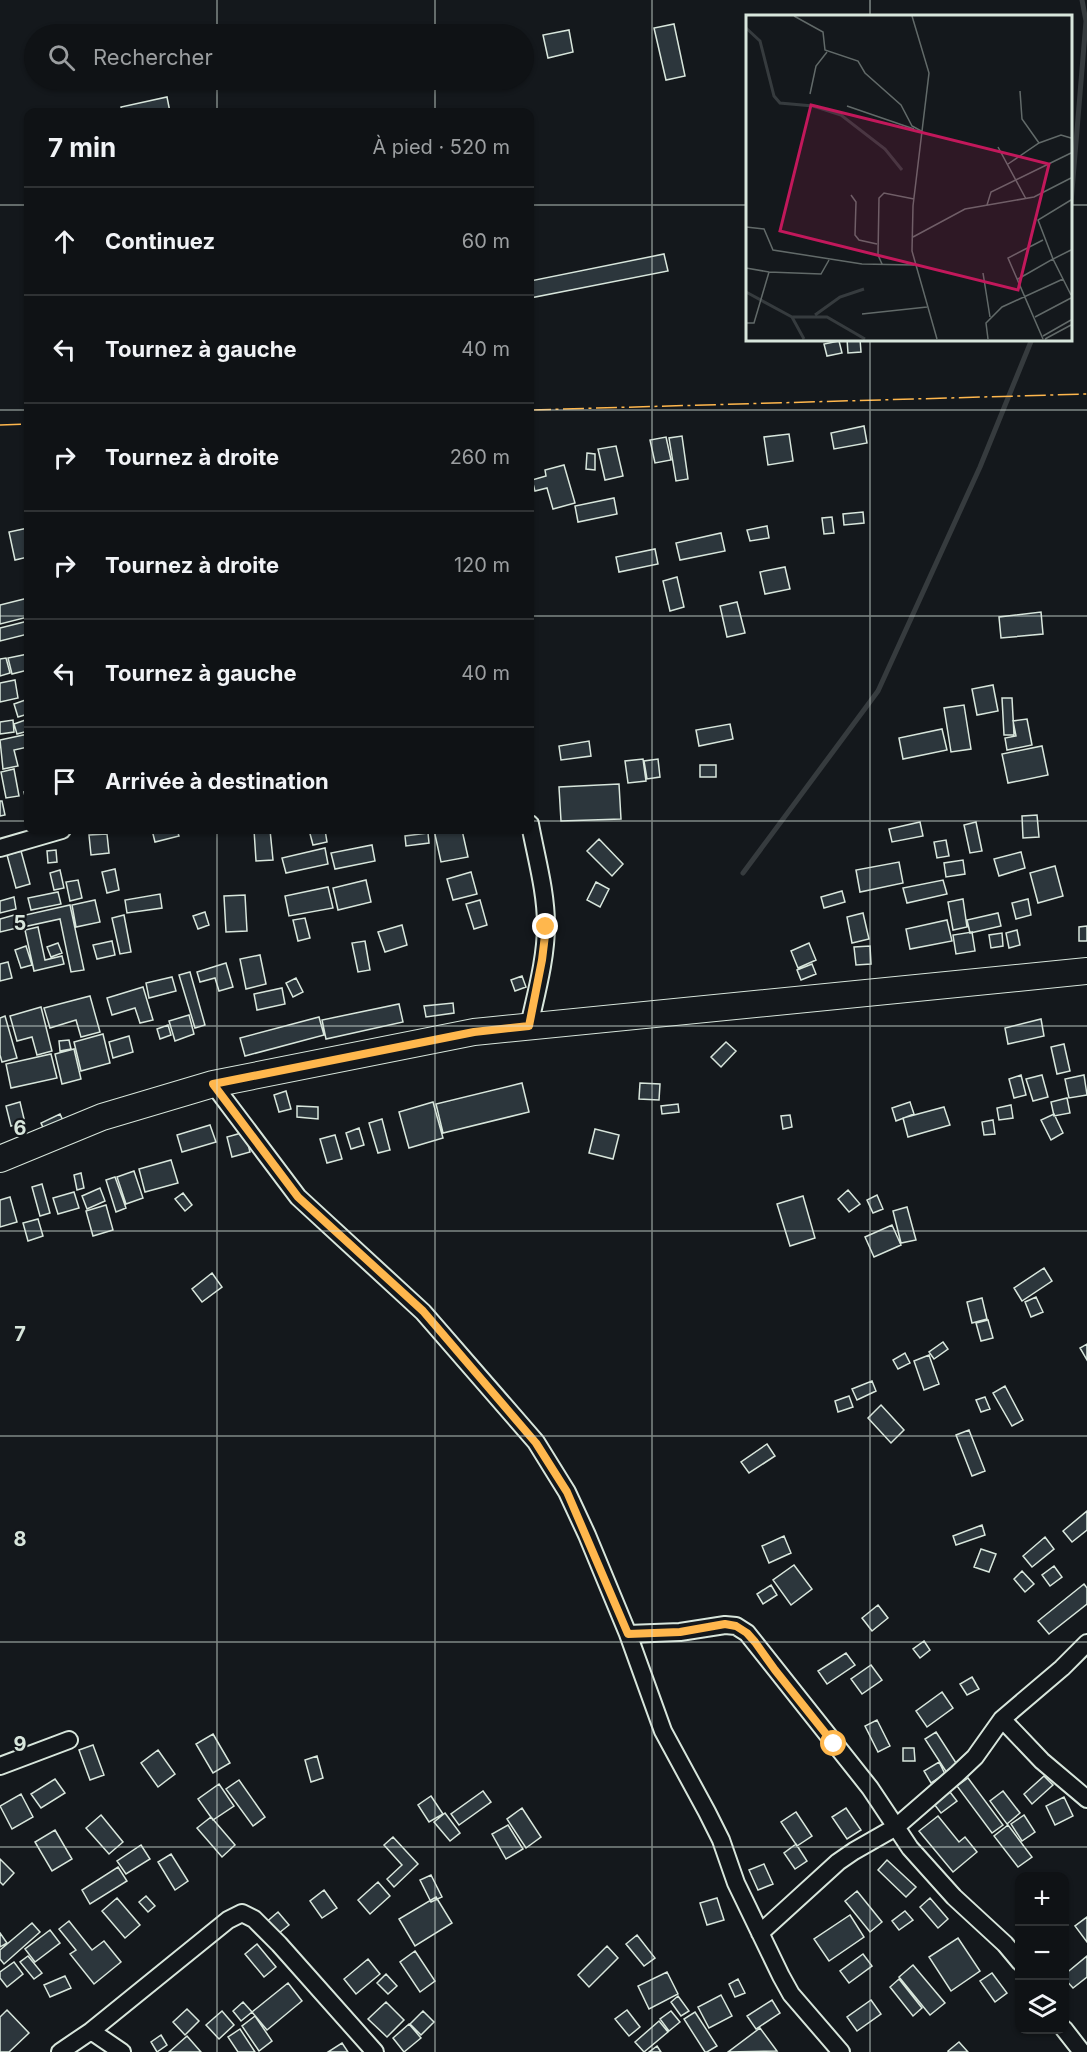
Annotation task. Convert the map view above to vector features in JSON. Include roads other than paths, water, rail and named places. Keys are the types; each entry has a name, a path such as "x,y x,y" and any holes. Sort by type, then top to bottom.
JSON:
{"main road":[{"path":"0,1159 102,1117 213,1084 474,1032 1087,971"}],"street":[{"path":"0,848 48,834"},
{"path":"529,1026 546,927 544,901 532,834"},
{"path":"213,1084 298,1197 423,1311 536,1443 567,1492 628,1634 663,1731 721,1840 736,1883 760,1933 791,1994 841,2052"},
{"path":"628,1634 680,1632 725,1624 736,1626 747,1633 870,1788 910,1848 954,1897 1015,1956"},
{"path":"760,1933 838,1862 896,1827 975,1757 1002,1719 1062,1668 1087,1643"},
{"path":"1002,1719 1042,1761 1087,1799"},
{"path":"0,1766 69,1740"},
{"path":"60,2052 91,2031 228,1920 242,1913 254,1919 279,1944 375,2052"},
{"path":"91,2031 122,2052"},
{"path":"1069,2034 1082,2052"}],"waterway":[{"path":"1072,191 1086,21 1082,0"},
{"path":"743,873 878,691 980,467 1032,340"}]}
